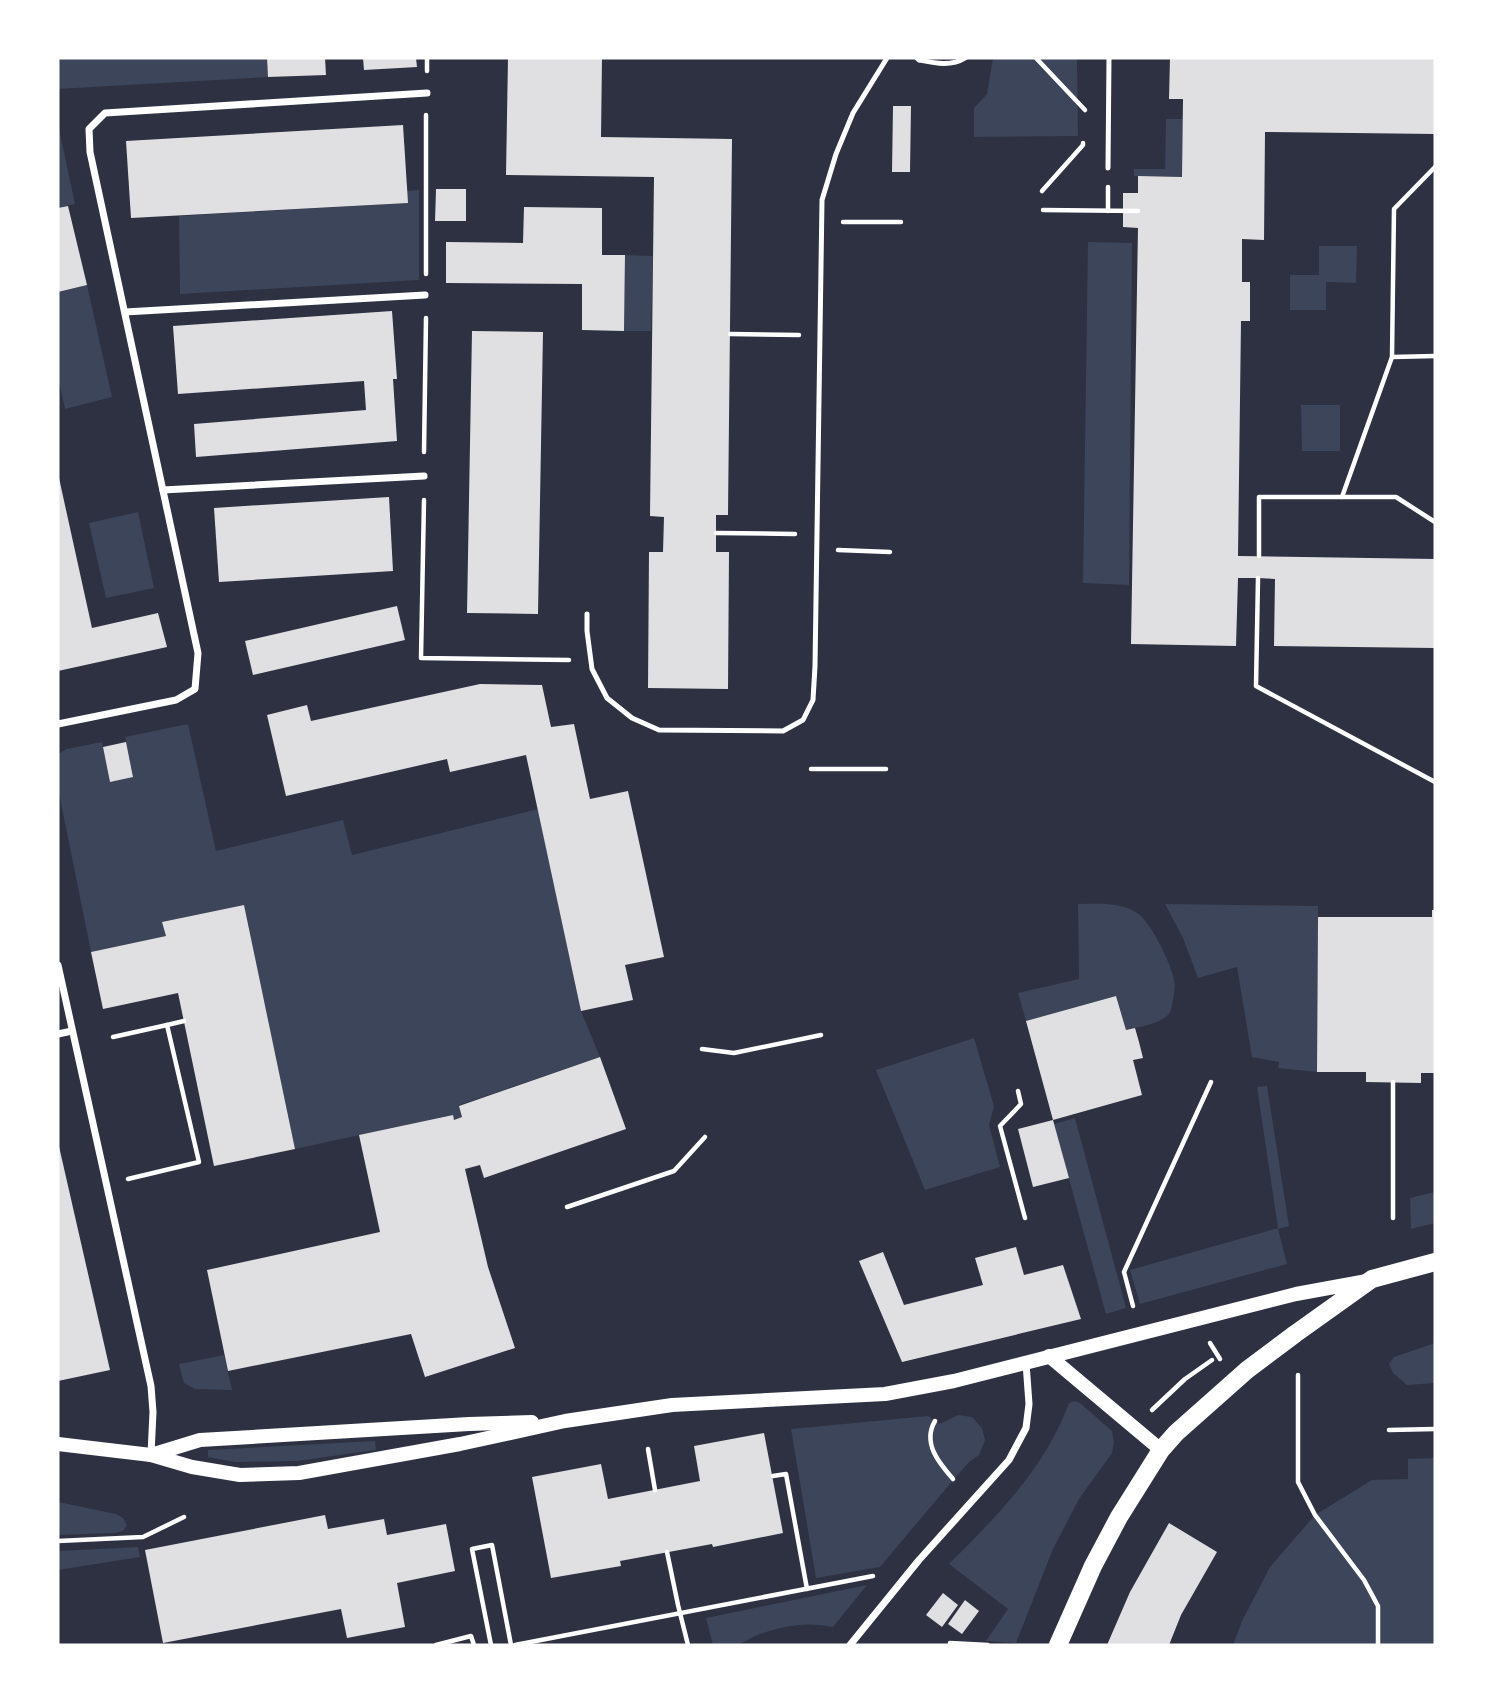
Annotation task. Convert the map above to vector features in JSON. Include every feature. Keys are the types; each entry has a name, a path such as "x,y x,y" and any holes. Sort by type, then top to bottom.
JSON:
{"main road":[{"path":"58,1444 151,1455 192,1467 240,1475 299,1473 460,1444 565,1421 672,1405 885,1394 954,1381 1296,1294 1372,1279 1435,1262"},
{"path":"1058,1645 1093,1566 1119,1517 1161,1450 1237,1378 1372,1279"},
{"path":"1049,1356 1161,1450"},
{"path":"151,1455 200,1440 565,1421"}],"street":[{"path":"58,724 176,700 195,689 198,653 90,152 89,129 105,113 427,93"},
{"path":"125,312 425,295"},
{"path":"163,490 424,475"},
{"path":"58,965 151,1386 151,1455"},
{"path":"58,1034 72,1031"},
{"path":"850,1645 919,1560 1009,1460 1027,1428 1029,1404 1026,1362"}],"lane":[{"path":"587,614 592,669 607,698 632,718 659,730 783,731 803,720 813,700 822,200 836,154 853,113 887,58"},
{"path":"917,58 940,65 965,58"},
{"path":"1108,168 1109,58"}],"path":[{"path":"1036,58 1085,110"},
{"path":"424,439 427,93"},
{"path":"1042,191 1083,145 1084,136"},
{"path":"1342,497 1392,357 1394,209 1435,167"},
{"path":"1043,210 1138,211"},
{"path":"821,223 901,222"},
{"path":"730,334 820,335"},
{"path":"1392,357 1435,356"},
{"path":"1258,556 1259,497 1396,497 1435,522"},
{"path":"424,498 421,658 591,660"},
{"path":"716,534 817,535"},
{"path":"816,550 890,552"},
{"path":"1258,578 1256,686 1435,782"},
{"path":"811,769 886,769"},
{"path":"113,1037 184,1021"},
{"path":"139,1177 199,1162 167,1025"},
{"path":"702,1049 734,1053 821,1035"},
{"path":"1133,1306 1124,1272 1211,1082"},
{"path":"1393,1082 1393,1218"},
{"path":"1018,1091 1021,1104 1000,1126 1025,1218"},
{"path":"568,1207 674,1171 705,1137"},
{"path":"1146,1416 1185,1379 1224,1351"},
{"path":"1298,1376 1298,1482 1315,1515 1364,1580 1378,1606 1378,1645"},
{"path":"935,1421 929,1440 937,1459 954,1479"},
{"path":"1389,1430 1435,1429"},
{"path":"648,1449 655,1489"},
{"path":"772,1476 786,1474 807,1589"},
{"path":"58,1541 143,1537 184,1517"},
{"path":"491,1645 472,1549 492,1545 513,1645 873,1576"},
{"path":"667,1552 688,1645"},
{"path":"436,1645 471,1636 474,1645"},
{"path":"950,1643 988,1645"}],"shaded area":[{"path":"58,58 267,58 268,77 58,89"},
{"path":"993,58 1077,58 1078,136 974,137 974,108 987,94"},
{"path":"1166,119 1183,119 1182,177 1134,176 1134,169 1165,169"},
{"path":"58,124 75,204 58,208"},
{"path":"419,190 419,280 180,294 179,216 407,203 407,191"},
{"path":"1088,242 1132,243 1129,585 1083,583"},
{"path":"1319,246 1357,246 1356,283 1326,282 1326,310 1290,310 1290,275 1319,275"},
{"path":"625,255 653,256 651,331 624,331"},
{"path":"87,285 112,397 65,409 58,377 58,292"},
{"path":"1301,405 1340,405 1340,451 1302,451"},
{"path":"138,512 154,588 106,598 89,523"},
{"path":"188,724 216,851 343,820 352,855 538,809 581,1011 600,1057 459,1105 462,1117 454,1120 452,1115 295,1149 244,905 163,922 166,936 91,952 58,788 58,754 67,749 102,742 110,781 133,776 125,737"},
{"path":"1078,904 1109,904 1131,909 1149,925 1174,978 1171,1010 1167,1016 1156,1022 1126,1030 1116,996 1026,1021 1018,993 1079,979"},
{"path":"1165,904 1318,906 1317,1072 1278,1068 1279,1062 1252,1057 1237,967 1198,978 1183,938"},
{"path":"974,1038 994,1106 989,1125 1000,1167 925,1190 876,1070"},
{"path":"1267,1086 1289,1226 1278,1229 1287,1264 1140,1304 1130,1270 1278,1228 1257,1087"},
{"path":"1075,1118 1126,1308 1106,1314 1054,1124"},
{"path":"1435,1192 1435,1223 1411,1229 1410,1198"},
{"path":"1435,1343 1435,1383 1407,1385 1393,1373 1389,1364 1394,1357"},
{"path":"224,1355 232,1390 195,1389 184,1383 179,1364"},
{"path":"1069,1403 1080,1403 1112,1431 1112,1453 1079,1499 1053,1549 1016,1643 986,1641 1008,1609 949,1564 1018,1490 1047,1449"},
{"path":"958,1415 972,1417 982,1428 985,1440 979,1455 969,1462 880,1567 816,1578 791,1429 928,1416 940,1424"},
{"path":"375,1441 376,1450 297,1461 235,1462 208,1457 208,1450"},
{"path":"1435,1458 1435,1645 1233,1645 1242,1621 1270,1567 1315,1515 1372,1480 1408,1479 1408,1459"},
{"path":"58,1502 116,1514 123,1518 127,1525 123,1531 114,1533 58,1535"},
{"path":"138,1547 140,1557 58,1570 58,1551"},
{"path":"867,1585 833,1627 813,1624 784,1627 738,1644 713,1645 706,1618"}],"building":[{"path":"267,58 325,58 326,75 268,77"},
{"path":"363,58 416,58 417,67 364,70"},
{"path":"508,58 602,58 601,137 732,139 728,515 716,515 716,552 729,552 728,689 648,688 649,552 663,552 664,517 650,516 654,177 506,175"},
{"path":"1170,58 1435,58 1435,134 1265,132 1264,240 1242,239 1242,282 1250,282 1250,321 1241,321 1238,556 1435,559 1435,648 1274,646 1275,579 1258,578 1238,578 1236,646 1131,644 1138,228 1123,227 1123,193 1138,193 1138,176 1182,177 1183,99 1169,99"},
{"path":"893,106 911,106 910,172 892,172"},
{"path":"403,125 408,203 131,218 126,141"},
{"path":"436,189 466,189 466,221 435,221"},
{"path":"68,206 87,285 58,292 58,208"},
{"path":"524,207 602,208 602,255 625,255 624,331 582,330 582,284 446,283 446,242 523,243"},
{"path":"392,311 397,379 393,379 397,441 196,457 194,424 366,410 364,381 178,394 173,326"},
{"path":"472,331 543,332 538,614 467,613"},
{"path":"59,478 92,628 158,613 167,647 58,671"},
{"path":"389,497 393,571 219,582 214,508"},
{"path":"397,606 405,640 253,675 245,641"},
{"path":"480,684 542,685 551,727 574,724 590,799 628,791 664,957 625,965 633,1000 581,1011 526,755 450,772 447,759 286,796 267,715 307,705 311,721"},
{"path":"126,742 133,777 110,782 103,747"},
{"path":"244,905 295,1149 214,1166 178,993 103,1009 91,952 166,936 162,922"},
{"path":"1432,910 1435,910 1435,1073 1421,1073 1421,1083 1366,1082 1366,1072 1317,1072 1318,917 1432,917"},
{"path":"1116,996 1126,1030 1135,1028 1139,1042 1143,1058 1133,1060 1142,1095 1053,1120 1026,1021"},
{"path":"600,1057 626,1129 484,1178 480,1165 465,1169 488,1267 515,1348 425,1377 411,1334 228,1371 207,1270 380,1232 359,1135 453,1115 454,1120 462,1117 459,1106"},
{"path":"1053,1120 1069,1178 1033,1187 1018,1129"},
{"path":"58,1142 110,1370 58,1381"},
{"path":"1016,1247 1024,1275 1063,1265 1081,1319 902,1362 859,1261 883,1252 904,1305 983,1285 975,1258"},
{"path":"764,1433 783,1533 620,1561 621,1566 551,1578 532,1477 601,1464 608,1499 700,1481 694,1446"},
{"path":"325,1515 328,1529 384,1519 387,1535 446,1524 455,1571 397,1583 405,1627 347,1638 341,1609 163,1643 145,1550"},
{"path":"1169,1523 1217,1552 1181,1615 1169,1645 1107,1645 1130,1592"},
{"path":"943,1593 958,1605 942,1627 926,1615"},
{"path":"965,1600 979,1611 962,1634 948,1624"}]}
